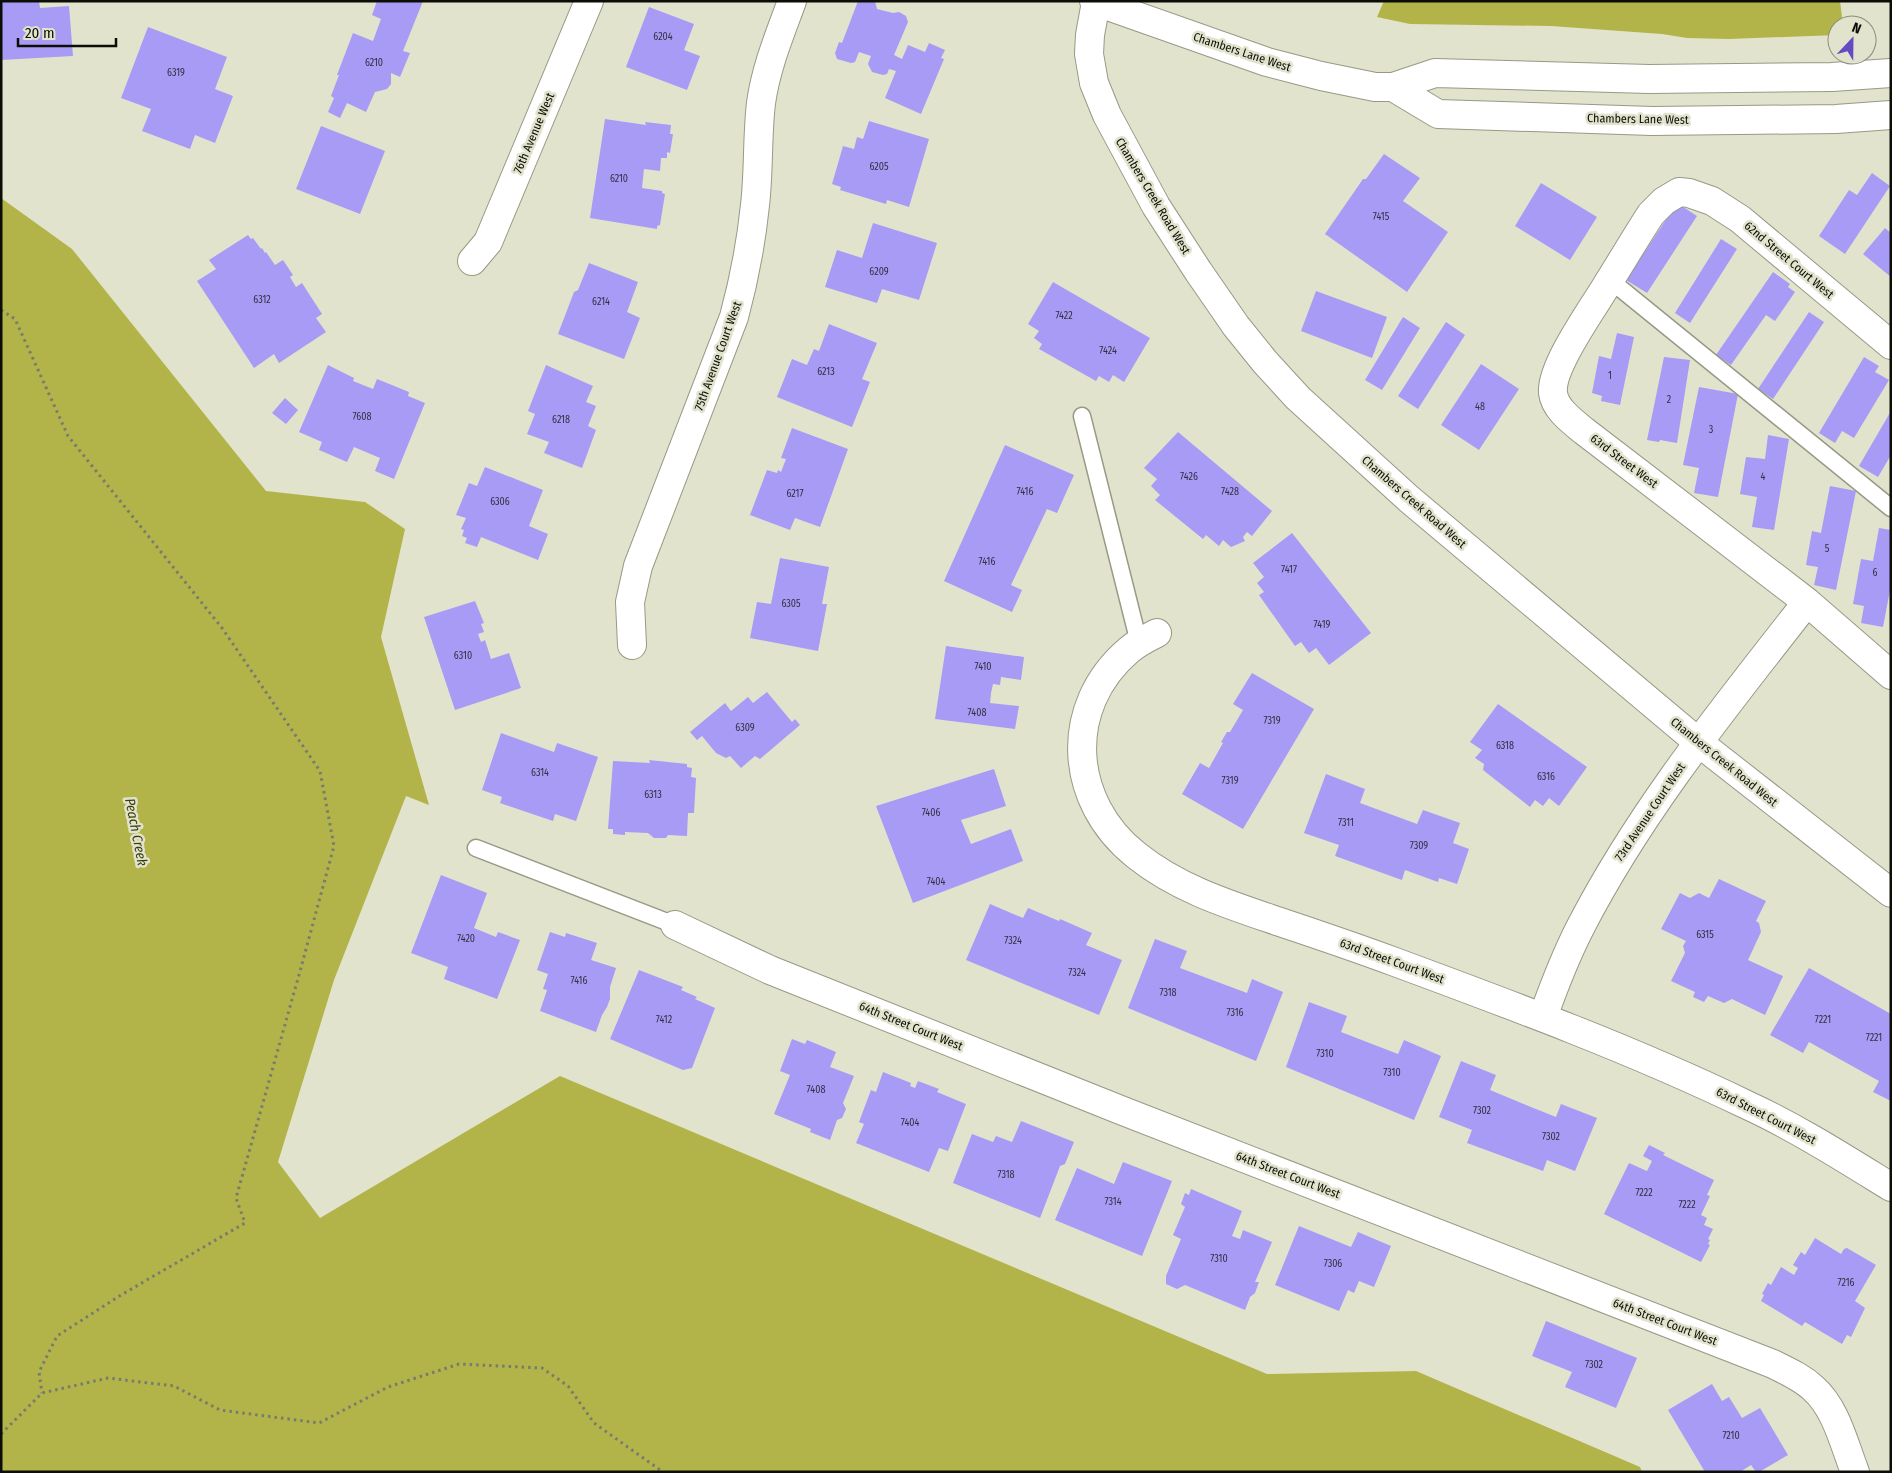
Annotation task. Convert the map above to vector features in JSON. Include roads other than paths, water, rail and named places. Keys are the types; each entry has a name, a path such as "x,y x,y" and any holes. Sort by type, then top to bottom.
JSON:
{"street":[{"name":"76th Avenue West","path":"472,261 488,242 589,1"},
{"name":"75th Avenue Court West","path":"632,645 630,602 638,566 734,318 743,283 756,204 761,103 773,51 792,1"},
{"name":"Chambers Lane West","path":"1095,2 1266,62 1321,76 1375,86 1393,87 1435,72 1649,79 1832,78 1891,73"},
{"name":"Chambers Creek Road West","path":"1095,2 1089,54 1094,83 1107,115 1156,206 1182,247 1236,326 1265,362 1298,398 1402,493 1698,742 1891,893"},
{"name":"Chambers Lane West","path":"1393,87 1438,114 1652,121 1836,119 1891,115"},
{"name":"63rd Street West","path":"1679,192 1664,201 1650,214 1561,362 1553,383 1553,393 1556,401 1562,411 1584,431 1807,602 1891,675"},
{"name":"62nd Street Court West","path":"1679,192 1689,193 1712,201 1740,219 1891,345"},
{"name":"73rd Avenue Court West","path":"1543,1017 1560,970 1581,927 1610,874 1660,795 1698,742 1807,602"},
{"name":"63rd Street Court West","path":"1148,638 1130,648 1106,673 1095,691 1082,732 1081,753 1087,787 1104,821 1124,844 1153,868 1215,900 1368,952 1543,1017 1750,1106 1891,1187"},
{"name":"64th Street Court West","path":"675,925 770,970 1114,1107 1779,1367 1804,1380 1823,1399 1836,1422 1855,1472"}],"lane":[{"path":"1610,280 1891,508"},
{"path":"1082,416 1148,638"},
{"path":"476,848 675,925"}],"waterway":[{"name":"Peach Creek","path":"1,594 29,651 114,791 130,875 118,939 130,991 116,1016 109,1082 7,1233 1,1247"}]}
